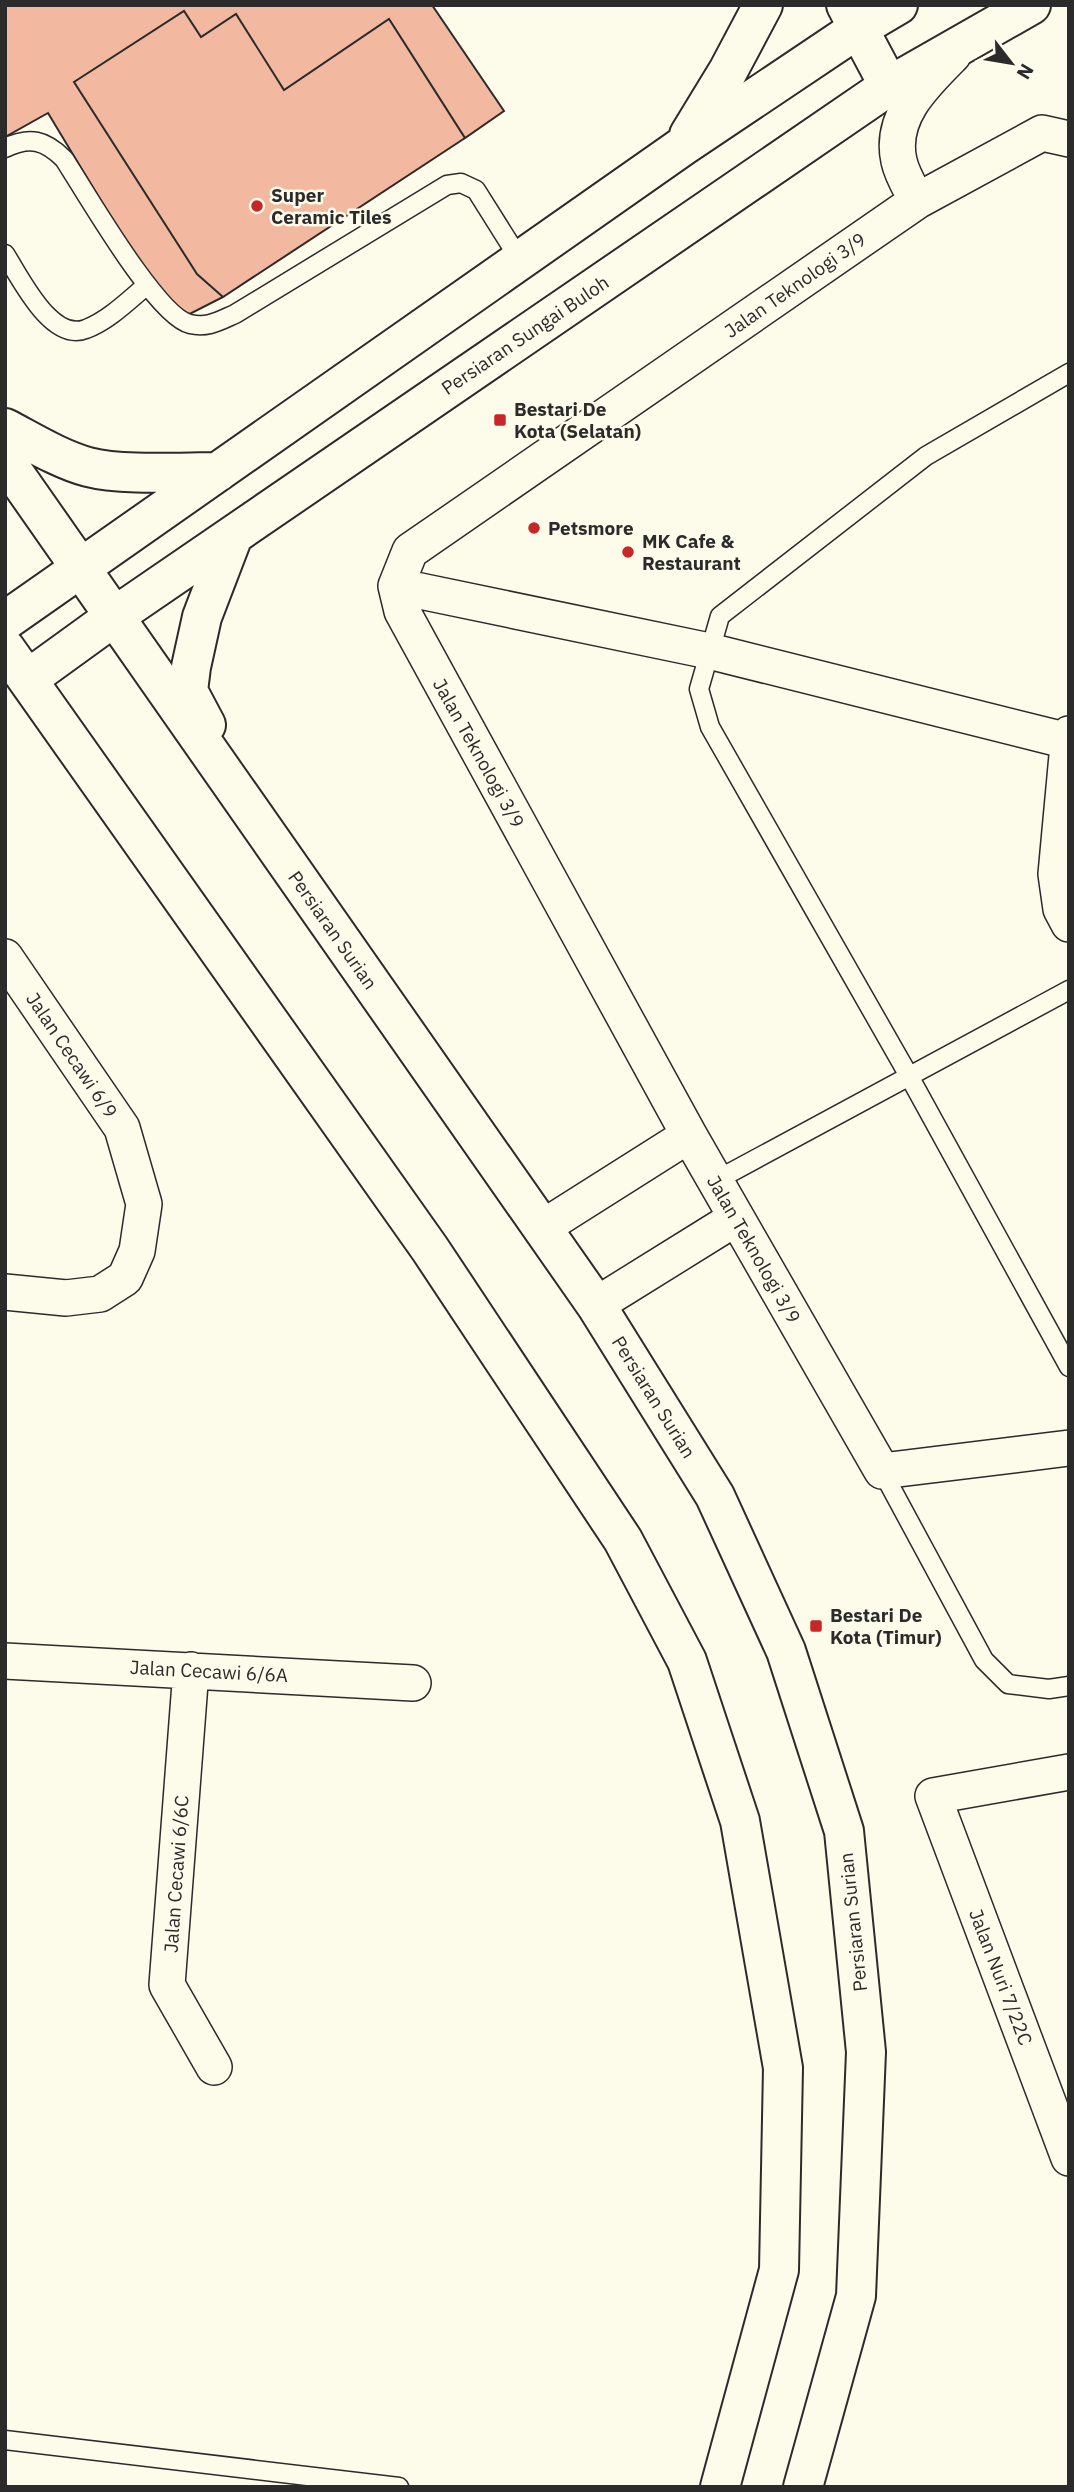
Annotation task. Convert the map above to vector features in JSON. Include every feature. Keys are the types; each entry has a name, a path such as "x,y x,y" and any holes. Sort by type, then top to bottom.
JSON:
{"main road":[{"path":"683,146 728,71 763,5"},
{"path":"5,621 683,146 853,17 898,5"},
{"name":"Persiaran Sungai Buloh","path":"28,679 115,616 889,86 1031,5"},
{"path":"853,17 889,86"},
{"path":"5,428 50,452 88,467 107,470 218,472"},
{"name":"Persiaran Surian","path":"5,460 596,1304 721,1508 786,1651 844,1831 866,2052 856,2296 803,2487"},
{"path":"233,536 202,617 188,691 253,815"},
{"path":"5,648 430,1249 623,1541 687,1661 740,1821 783,2068 779,2270 720,2487"}],"street":[{"path":"917,201 900,163 896,139 902,116 930,78 967,40"},
{"name":"Jalan Teknologi 3/9","path":"883,1471 689,1135 402,611 396,586 410,551 917,201 1042,132 1069,139"},
{"path":"396,586 709,651 1068,741"},
{"path":"1069,734 1056,874 1060,909 1069,924"},
{"name":"Jalan Cecawi 6/9","path":"5,957 122,1128 144,1204 137,1251 125,1278 100,1294 66,1298 5,1292"},
{"path":"542,1228 689,1135"},
{"path":"596,1304 736,1218"},
{"path":"883,1471 1069,1448"},
{"name":"Jalan Cecawi 6/6A","path":"5,1661 413,1682"},
{"name":"Jalan Cecawi 6/6C","path":"191,1670 167,1985 214,2067"},
{"name":"Jalan Nuri 7/22C","path":"1069,1772 933,1796 1069,2158"}],"lane":[{"path":"5,148 22,141 38,141 53,147 64,159 147,285 163,305 187,324 209,326 235,314 447,185 461,183 476,190 520,260"},
{"path":"5,254 41,310 56,324 70,331 84,330 98,323 147,285"},
{"path":"1069,373 915,464 720,616 699,689 710,727 909,1076 1069,1367"},
{"path":"715,1181 1069,990"},
{"path":"883,1471 984,1660 1008,1684 1049,1689 1069,1686"},
{"path":"5,2440 399,2487"}],"building":[{"path":"5,5 432,5 504,111 465,138 389,19 284,90 236,14 201,37 184,11 74,82 197,274 223,297 174,322 48,113 5,137"},
{"name":"Super Ceramic Tiles","path":"184,11 201,37 236,14 284,90 389,19 465,138 223,297 197,274 74,82"}],"place":[{"name":"Super Ceramic Tiles","path":"257,206"},
{"name":"Bestari De Kota (Selatan)","path":"500,420"},
{"name":"Petsmore","path":"534,528"},
{"name":"MK Cafe & Restaurant","path":"628,552"},
{"name":"Bestari De Kota (Timur)","path":"816,1626"}]}
